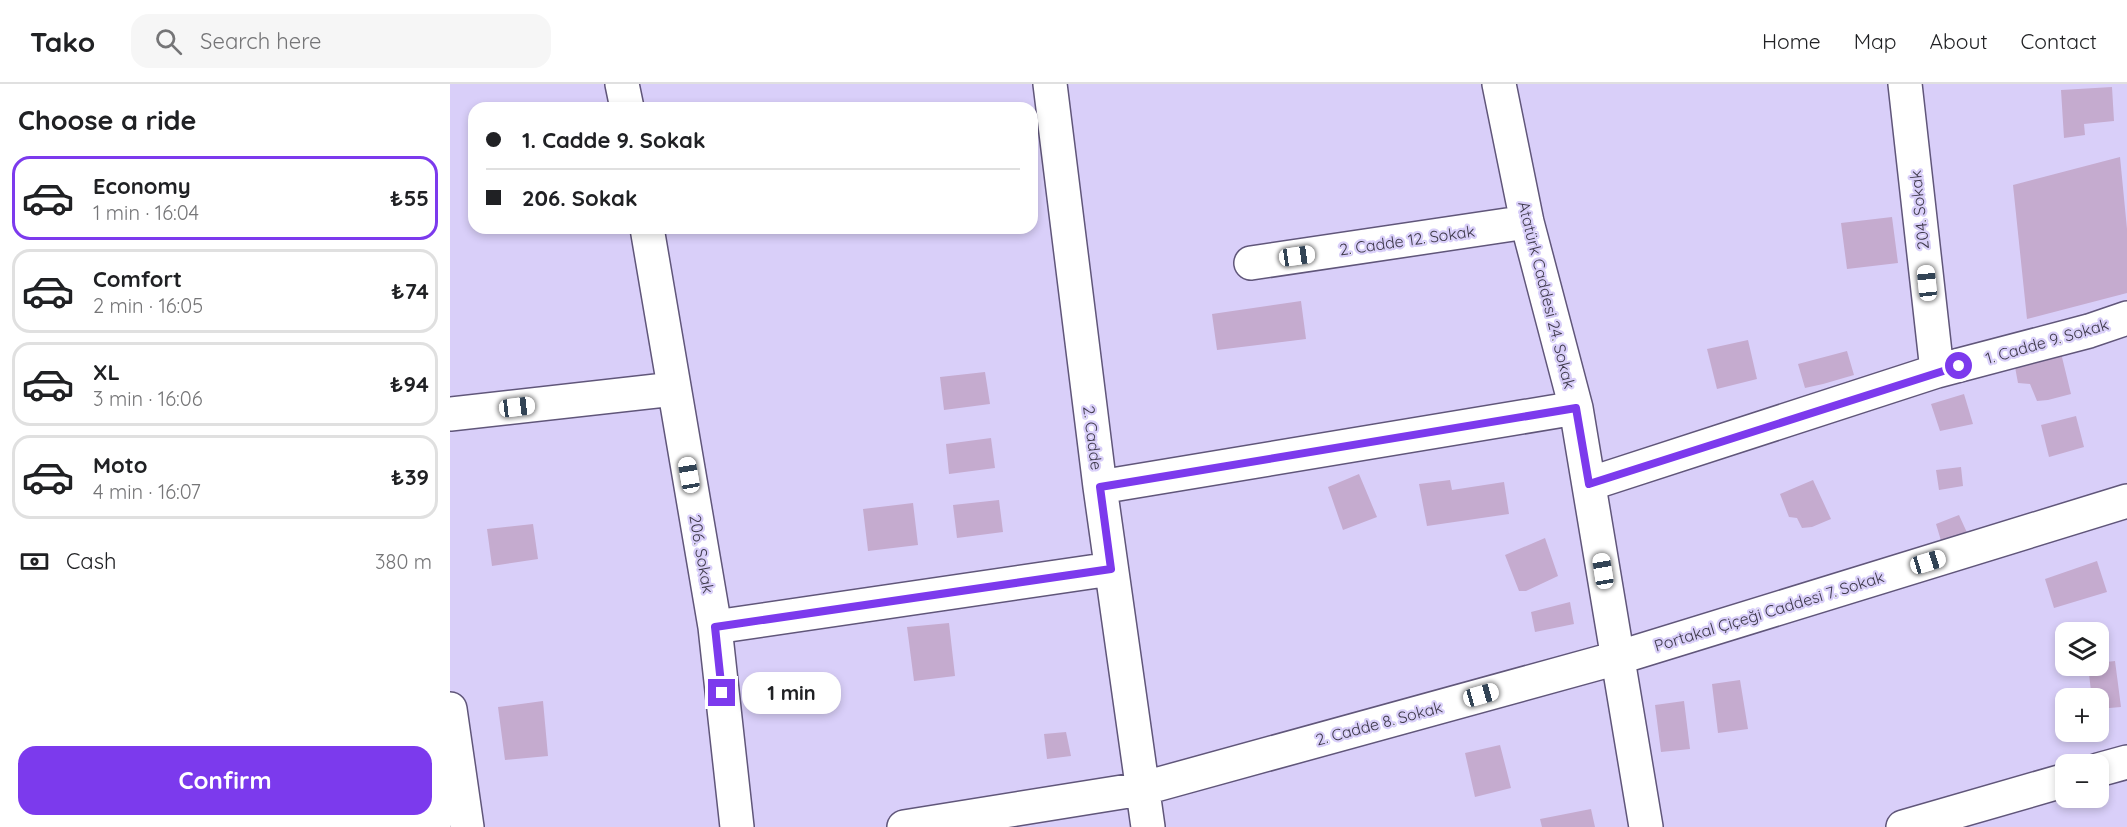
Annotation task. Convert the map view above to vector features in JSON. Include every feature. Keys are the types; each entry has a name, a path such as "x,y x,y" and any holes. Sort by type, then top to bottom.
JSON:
{"street":[{"path":"622,84 626,102"},
{"name":"2. Cadde","path":"1050,84 1100,487 1148,827"},
{"name":"Atatürk Caddesi 24. Sokak","path":"1499,84 1527,222 1576,408 1646,827"},
{"name":"204. Sokak","path":"1905,84 1937,371"},
{"name":"2. Cadde 12. Sokak","path":"1251,263 1527,222"},
{"name":"206. Sokak","path":"648,234 715,627 737,827"},
{"name":"1. Cadde 9. Sokak","path":"1589,484 1937,371 2089,331 2127,318"},
{"path":"450,414 674,389"},
{"path":"1100,487 1576,408"},
{"name":"Portakal Çiçeği Caddesi 7. Sokak","path":"1617,658 2127,501"},
{"path":"715,627 1111,569"},
{"name":"2. Cadde 8. Sokak","path":"921,826 1141,789 1617,658"},
{"path":"450,709 467,827"},
{"path":"2109,767 2127,762"},
{"path":"1905,827 2055,783"}],"building":[{"path":"2112,87 2114,121 2084,124 2085,135 2064,138 2061,90"},
{"path":"2120,157 2127,229 2127,293 2027,319 2013,185"},
{"path":"1892,217 1898,263 1847,269 1841,223"},
{"path":"1301,301 1306,339 1217,350 1212,314"},
{"path":"1748,340 1757,379 1717,389 1707,349"},
{"path":"1847,351 1854,375 1805,388 1798,364"},
{"path":"2061,353 2071,394 2037,401 2030,384 2018,383 2015,367"},
{"path":"985,372 990,404 944,410 940,377"},
{"path":"1964,394 1973,424 1940,431 1931,404"},
{"path":"2076,416 2084,447 2049,457 2041,425"},
{"path":"991,438 995,468 949,474 946,444"},
{"path":"1961,467 1963,486 1939,490 1936,470"},
{"path":"1359,474 1377,517 1343,530 1328,487"},
{"path":"1450,480 1452,490 1504,482 1509,514 1427,526 1419,484"},
{"path":"1813,480 1831,519 1812,527 1802,528 1797,518 1789,517 1780,494"},
{"path":"999,500 1003,532 957,538 953,505"},
{"path":"913,503 918,545 868,551 863,509"},
{"path":"1959,515 1969,537 1942,544 1936,524"},
{"path":"533,524 538,559 492,566 487,529"},
{"path":"1545,538 1558,576 1526,591 1519,591 1505,555"},
{"path":"2097,561 2107,592 2054,608 2045,579"},
{"path":"1570,602 1574,624 1535,632 1531,612"},
{"path":"949,623 955,676 914,681 907,627"},
{"path":"2115,661 2121,707 2109,708 2109,688 2091,688 2089,676 2109,676 2109,662"},
{"path":"1740,680 1748,729 1718,733 1712,684"},
{"path":"543,701 548,756 505,760 498,707"},
{"path":"1684,701 1690,749 1661,752 1655,705"},
{"path":"1066,732 1071,756 1047,759 1044,734"},
{"path":"1500,745 1511,788 1475,797 1465,753"},
{"path":"1591,809 1595,827 1542,827 1540,819"}],"route":[{"path":"722,693 715,627 1111,569 1100,487 1576,408 1589,484 1937,371 1959,366"}]}
